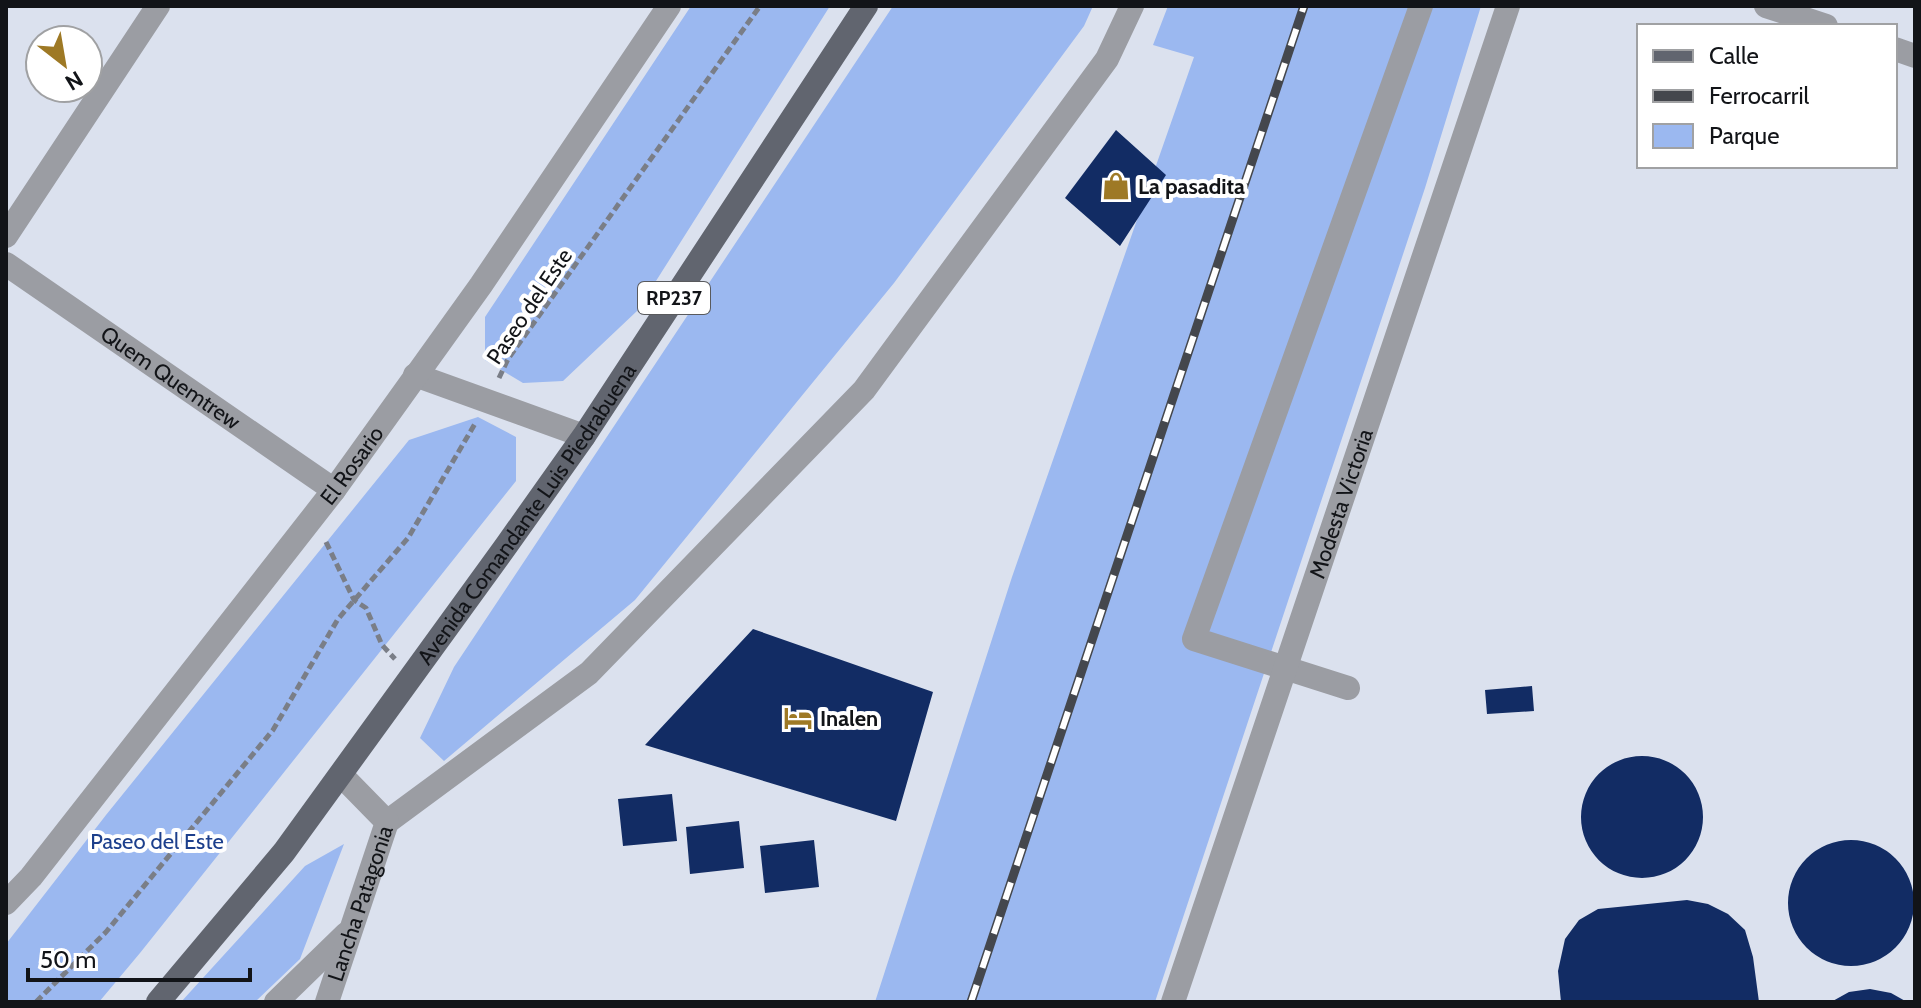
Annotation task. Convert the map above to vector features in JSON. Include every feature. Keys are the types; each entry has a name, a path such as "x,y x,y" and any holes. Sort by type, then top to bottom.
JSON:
{"main road":[{"name":"Avenida Comandante Luis Piedrabuena","path":"158,1002 284,852 342,776 584,436 866,6"}],"street":[{"path":"6,236 158,6"},
{"name":"El Rosario","path":"6,903 31,877 334,490 481,285 669,6"},
{"path":"387,822 589,673 864,390 1107,59 1132,6"},
{"path":"1348,688 1194,639 1421,6"},
{"name":"Modesta Victoria","path":"1173,1002 1508,6"},
{"path":"1766,6 1820,24"},
{"name":"Quem Quemtrew","path":"6,264 334,490"},
{"path":"415,375 584,436"},
{"name":"Lancha Patagonia","path":"327,1002 387,822 342,776"},
{"path":"276,1002 349,931"}],"path":[{"name":"Paseo del Este","path":"36,1002 106,932 273,730 338,619 408,538 489,401 508,359 760,6"},
{"path":"314,516 354,600 366,608 382,645 400,665"}],"green space":[{"path":"691,6 830,6 637,311 563,381 523,383 485,360 485,317"},
{"path":"893,6 1093,6 1084,26 894,283 635,600 444,761 420,738 454,667"},
{"path":"1168,6 1481,6 1425,188 1155,1002 875,1002 1012,577 1194,57 1153,45"},
{"name":"Paseo del Este","path":"478,417 516,437 516,481 140,953 99,1002 6,1002 6,944 106,815 409,440"},
{"path":"344,844 300,959 255,1002 181,1002 305,866"}],"building":[{"name":"La pasadita","path":"1116,130 1166,175 1120,246 1065,198"},
{"name":"Inalen","path":"753,629 933,692 896,821 645,745"},
{"path":"1532,686 1534,711 1487,714 1485,690"},
{"path":"1642,756 1665,761 1685,774 1698,794 1703,817 1698,840 1685,860 1665,873 1642,878 1619,873 1599,860 1586,840 1581,817 1586,794 1599,774 1619,761"},
{"path":"672,794 677,841 623,846 618,799"},
{"path":"739,821 744,868 690,874 686,827"},
{"path":"814,840 819,887 765,893 760,846"},
{"path":"1851,840 1875,845 1895,859 1909,879 1914,903 1909,927 1895,947 1875,961 1851,966 1827,961 1807,947 1793,927 1788,903 1793,879 1807,859 1827,845"},
{"path":"1687,900 1708,904 1728,914 1745,930 1753,957 1759,1002 1561,1002 1558,971 1565,939 1579,920 1598,909"},
{"path":"1870,989 1891,993 1907,1002 1831,1002 1849,992"}],"railway":[{"path":"971,1002 1304,6"}],"place":[{"name":"La pasadita","path":"1116,186"},
{"name":"Inalen","path":"798,718"}]}
